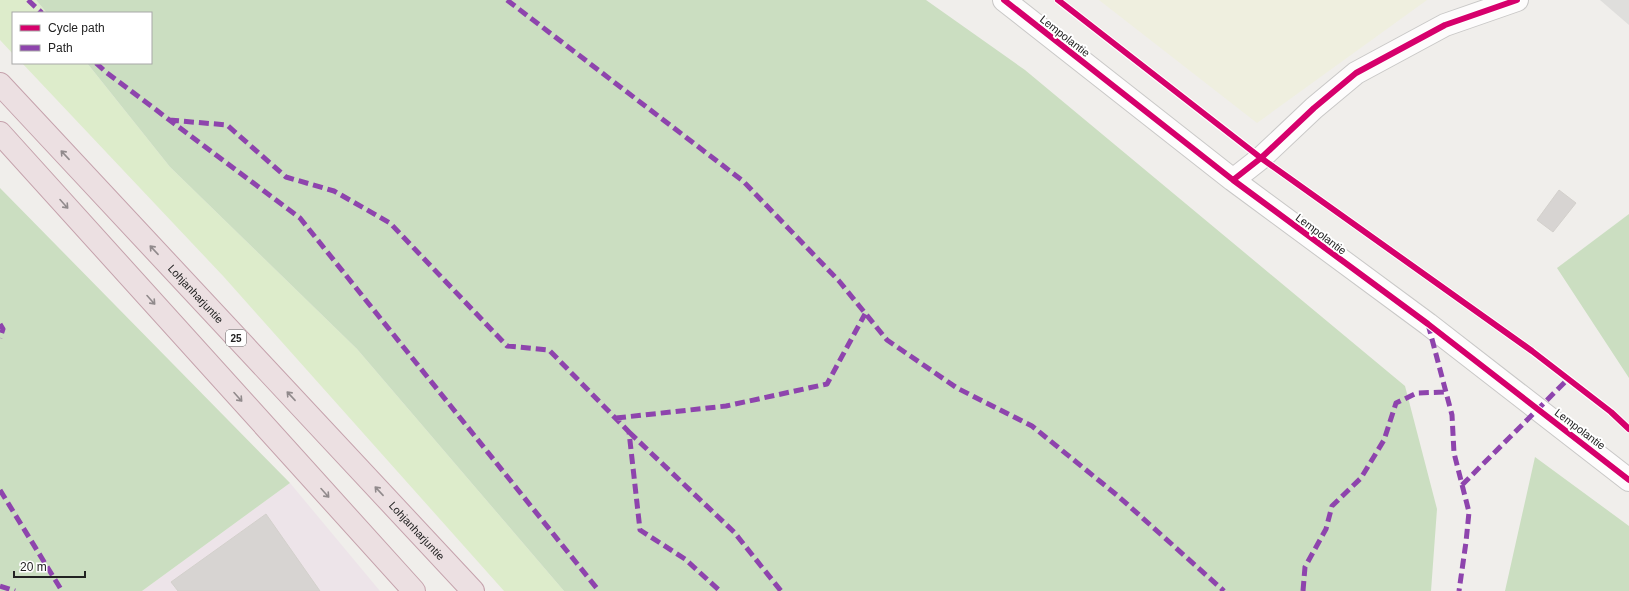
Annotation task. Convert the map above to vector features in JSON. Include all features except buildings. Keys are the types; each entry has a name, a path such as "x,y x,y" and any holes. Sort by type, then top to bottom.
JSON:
{"highway":[{"name":"Lohjanharjuntie","path":"0,84 473,591"},
{"path":"0,134 414,591"}],"street":[{"name":"Lempolantie","path":"1004,0 1233,180 1342,262 1428,324 1629,480"},
{"path":"1233,180 1261,158 1314,108 1356,73 1445,25 1517,0"}],"shaded area":[{"path":"1600,0 1629,0 1629,25"},
{"path":"290,483 380,591 142,591"}],"green space":[{"path":"0,0 36,0 46,12 12,12 12,53 0,40"},
{"path":"36,0 926,0 1025,70 1405,386 1437,509 1431,591 564,591 357,349 170,167 88,64 152,64 152,12 46,12"},
{"path":"1099,0 1427,0 1257,123"},
{"path":"23,64 88,64 170,167 357,349 564,591 504,591 224,277"},
{"path":"0,188 290,483 142,591 0,591"},
{"path":"1629,214 1629,378 1557,268"},
{"path":"1535,457 1629,526 1629,591 1505,591"}],"marked path":[{"path":"28,0 41,12"},
{"path":"507,0 743,181 839,281 887,340 957,388 1032,426 1118,496 1224,591"},
{"path":"97,64 300,218 599,591"},
{"path":"169,120 227,125 286,177 334,191 390,223 507,346 549,350 629,432 640,530 685,559 720,591"},
{"path":"616,418 726,406 827,384 865,314"},
{"path":"0,324 3,329 0,338"},
{"path":"1428,324 1452,415 1454,453 1469,512 1459,591"},
{"path":"1462,485 1568,379"},
{"path":"1303,591 1305,567 1326,529 1332,506 1361,478 1384,440 1396,403 1417,393 1446,392"},
{"path":"629,432 734,532 781,591"},
{"path":"0,490 62,591"},
{"path":"0,586 15,591"}],"cycle path":[{"path":"1004,0 1233,180 1428,324 1629,480"},
{"path":"1058,0 1261,158 1532,351 1611,412 1629,429"},
{"path":"1233,180 1261,158 1314,108 1356,73 1445,25 1517,0"}]}
